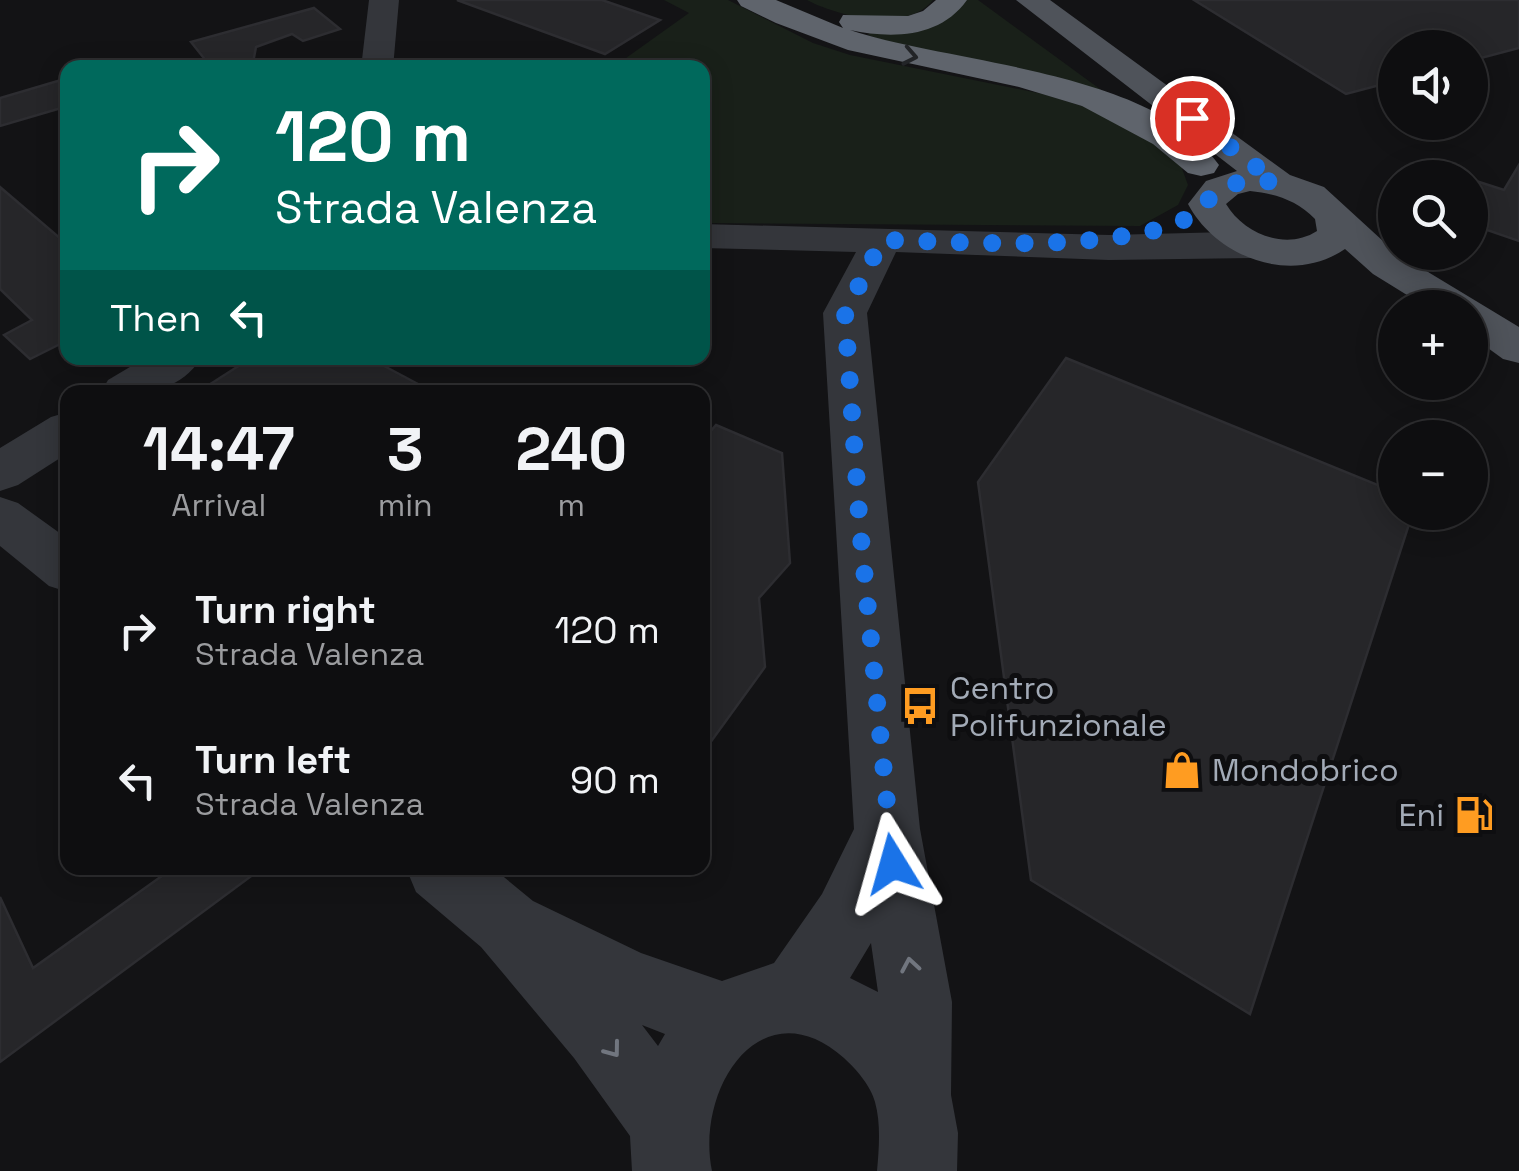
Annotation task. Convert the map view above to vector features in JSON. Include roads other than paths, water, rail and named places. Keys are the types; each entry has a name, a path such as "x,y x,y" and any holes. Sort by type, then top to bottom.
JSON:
{"highway":[{"path":"752,0 852,42 1061,86 1103,100 1144,118 1207,187"},
{"path":"794,0 834,17 884,26 933,17 952,0"}],"main road":[{"path":"1000,0 1182,136 1207,187 1212,219 1220,227 1268,249 1325,263 1381,290"},
{"path":"1031,0 1276,182 1316,198 1337,222 1388,265 1430,290"},
{"path":"1207,187 1250,180 1276,182"},
{"path":"1268,249 1306,252 1326,246 1336,236 1337,222"},
{"path":"1488,326 1519,348"},
{"path":"1488,354 1519,375"}],"street":[{"path":"378,60 384,0"},
{"path":"1061,244 1161,230 1188,220 1207,187"},
{"path":"710,236 1061,244 1103,250 1191,243 1268,249"},
{"path":"882,240 845,313 887,829 916,1002 912,1097"},
{"path":"135,385 167,365"},
{"path":"0,472 60,434"},
{"path":"0,517 60,564"},
{"path":"671,1148 680,1083 698,1046 760,1008 825,957 862,896 887,829"},
{"path":"449,875 506,922 600,1032 671,1148"},
{"path":"506,922 628,984 760,1008 824,1001 852,1014 877,1036 898,1063 912,1097 920,1138 918,1171"}],"place":[{"name":"Centro Polifunzionale","path":"920,706"},
{"name":"Mondobrico","path":"1182,770"},
{"name":"Eni","path":"1474,815"}]}
